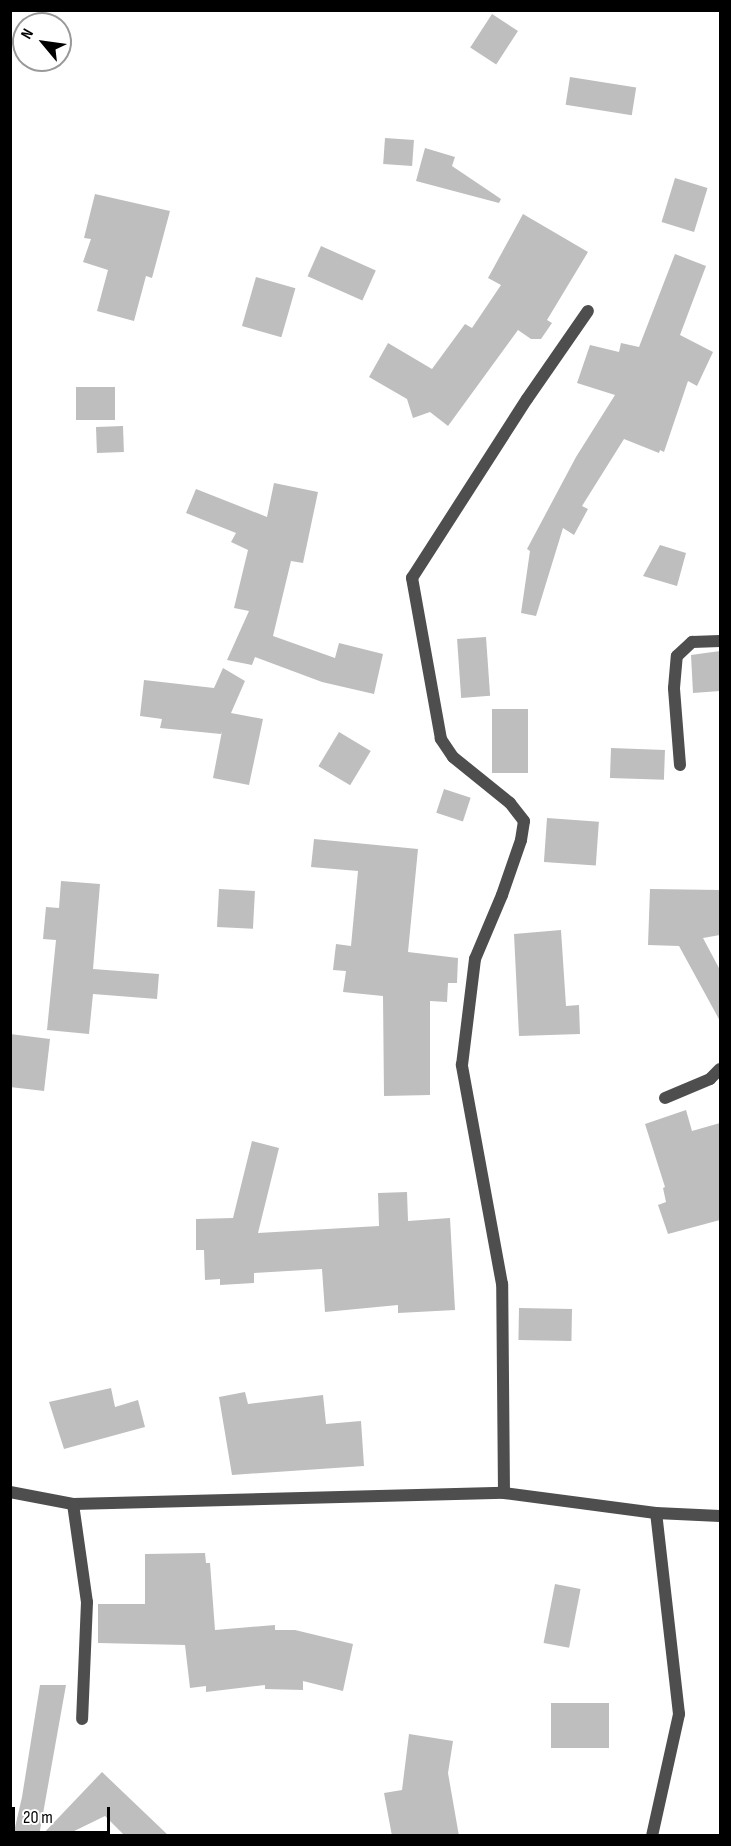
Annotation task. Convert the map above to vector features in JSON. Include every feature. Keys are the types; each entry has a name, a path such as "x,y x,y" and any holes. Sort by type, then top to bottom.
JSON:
{"street":[{"path":"504,1493 501,1284 462,1065 475,959 502,895 521,840 524,821 510,803 453,757 441,739 412,578 527,399 588,311"},
{"path":"680,765 675,688 677,656 692,642 720,640"},
{"path":"665,1098 710,1078 720,1070"},
{"path":"10,1492 73,1504 504,1493 656,1513 720,1516"},
{"path":"73,1504 87,1602 82,1719"},
{"path":"652,1836 679,1714 656,1513"}],"building":[{"path":"492,14 518,31 496,64 470,48"},
{"path":"570,77 636,87 632,115 566,105"},
{"path":"385,138 414,140 412,166 383,164"},
{"path":"425,148 455,157 452,166 501,199 499,203 416,181"},
{"path":"675,178 708,188 694,232 662,222"},
{"path":"95,194 170,211 152,278 146,276 134,321 97,311 108,270 83,262 91,239 84,238"},
{"path":"523,214 588,252 547,320 552,323 541,339 531,339 518,330 448,426 430,412 413,418 407,399 369,377 388,343 432,369 465,324 472,328 501,285 488,278"},
{"path":"321,246 376,270 362,301 308,276"},
{"path":"675,254 706,266 680,335 713,352 697,386 688,381 664,452 660,450 659,453 624,439 582,506 588,509 574,535 563,528 536,616 521,613 530,551 527,549 576,457 615,395 577,383 590,345 619,352 621,343 639,347"},
{"path":"256,277 295,288 281,337 242,326"},
{"path":"76,387 115,387 115,420 76,420"},
{"path":"123,426 124,452 97,453 96,427"},
{"path":"274,483 318,492 303,563 291,561 273,636 335,658 339,643 383,654 374,694 322,682 255,657 252,665 227,660 249,611 234,608 248,550 231,542 236,533 186,513 196,489 267,517"},
{"path":"660,545 686,553 677,586 643,576"},
{"path":"486,637 490,696 461,698 457,639"},
{"path":"720,651 720,691 693,693 691,655"},
{"path":"223,668 245,681 231,713 263,719 249,785 213,778 222,731 221,734 160,728 162,719 140,716 144,680 214,688"},
{"path":"492,709 528,709 528,773 492,773"},
{"path":"339,732 371,751 350,785 318,766"},
{"path":"611,748 665,750 664,780 610,778"},
{"path":"444,789 471,798 463,821 436,813"},
{"path":"547,818 599,822 596,866 544,862"},
{"path":"314,839 418,849 408,952 458,958 457,983 448,983 447,1002 430,1001 430,1095 384,1096 383,996 343,992 346,971 333,970 336,944 351,946 358,871 311,867"},
{"path":"61,881 100,884 93,969 159,974 157,999 93,994 89,1034 47,1030 56,940 43,939 46,907 59,908"},
{"path":"219,889 255,891 253,929 217,927"},
{"path":"650,889 720,890 720,935 703,938 720,970 720,1021 679,946 648,945"},
{"path":"561,930 566,1006 579,1005 580,1034 519,1036 514,934"},
{"path":"10,1034 50,1039 44,1091 10,1087"},
{"path":"686,1110 692,1131 720,1123 720,1220 668,1234 658,1205 666,1202 663,1188 665,1187 645,1124"},
{"path":"252,1141 279,1148 258,1233 379,1226 378,1193 407,1192 408,1221 450,1218 455,1310 398,1313 398,1305 325,1312 322,1269 254,1273 254,1283 220,1285 220,1279 205,1280 204,1250 196,1250 196,1219 233,1218"},
{"path":"519,1308 572,1309 571,1341 518,1340"},
{"path":"111,1388 115,1407 138,1400 145,1427 64,1449 49,1402"},
{"path":"245,1392 248,1404 323,1395 326,1424 361,1421 364,1466 232,1475 219,1397"},
{"path":"205,1553 206,1563 210,1563 215,1630 275,1625 275,1630 295,1630 353,1644 343,1691 303,1681 303,1690 265,1689 265,1685 206,1692 206,1686 190,1688 185,1645 98,1643 98,1604 145,1604 145,1554"},
{"path":"555,1584 581,1589 569,1648 544,1643"},
{"path":"40,1685 66,1685 39,1836 13,1836 22,1797"},
{"path":"551,1703 609,1703 609,1748 551,1748"},
{"path":"409,1734 453,1741 448,1773 459,1836 392,1836 384,1793 402,1790"},
{"path":"102,1772 169,1836 125,1836 105,1816 64,1836 41,1836"}]}
